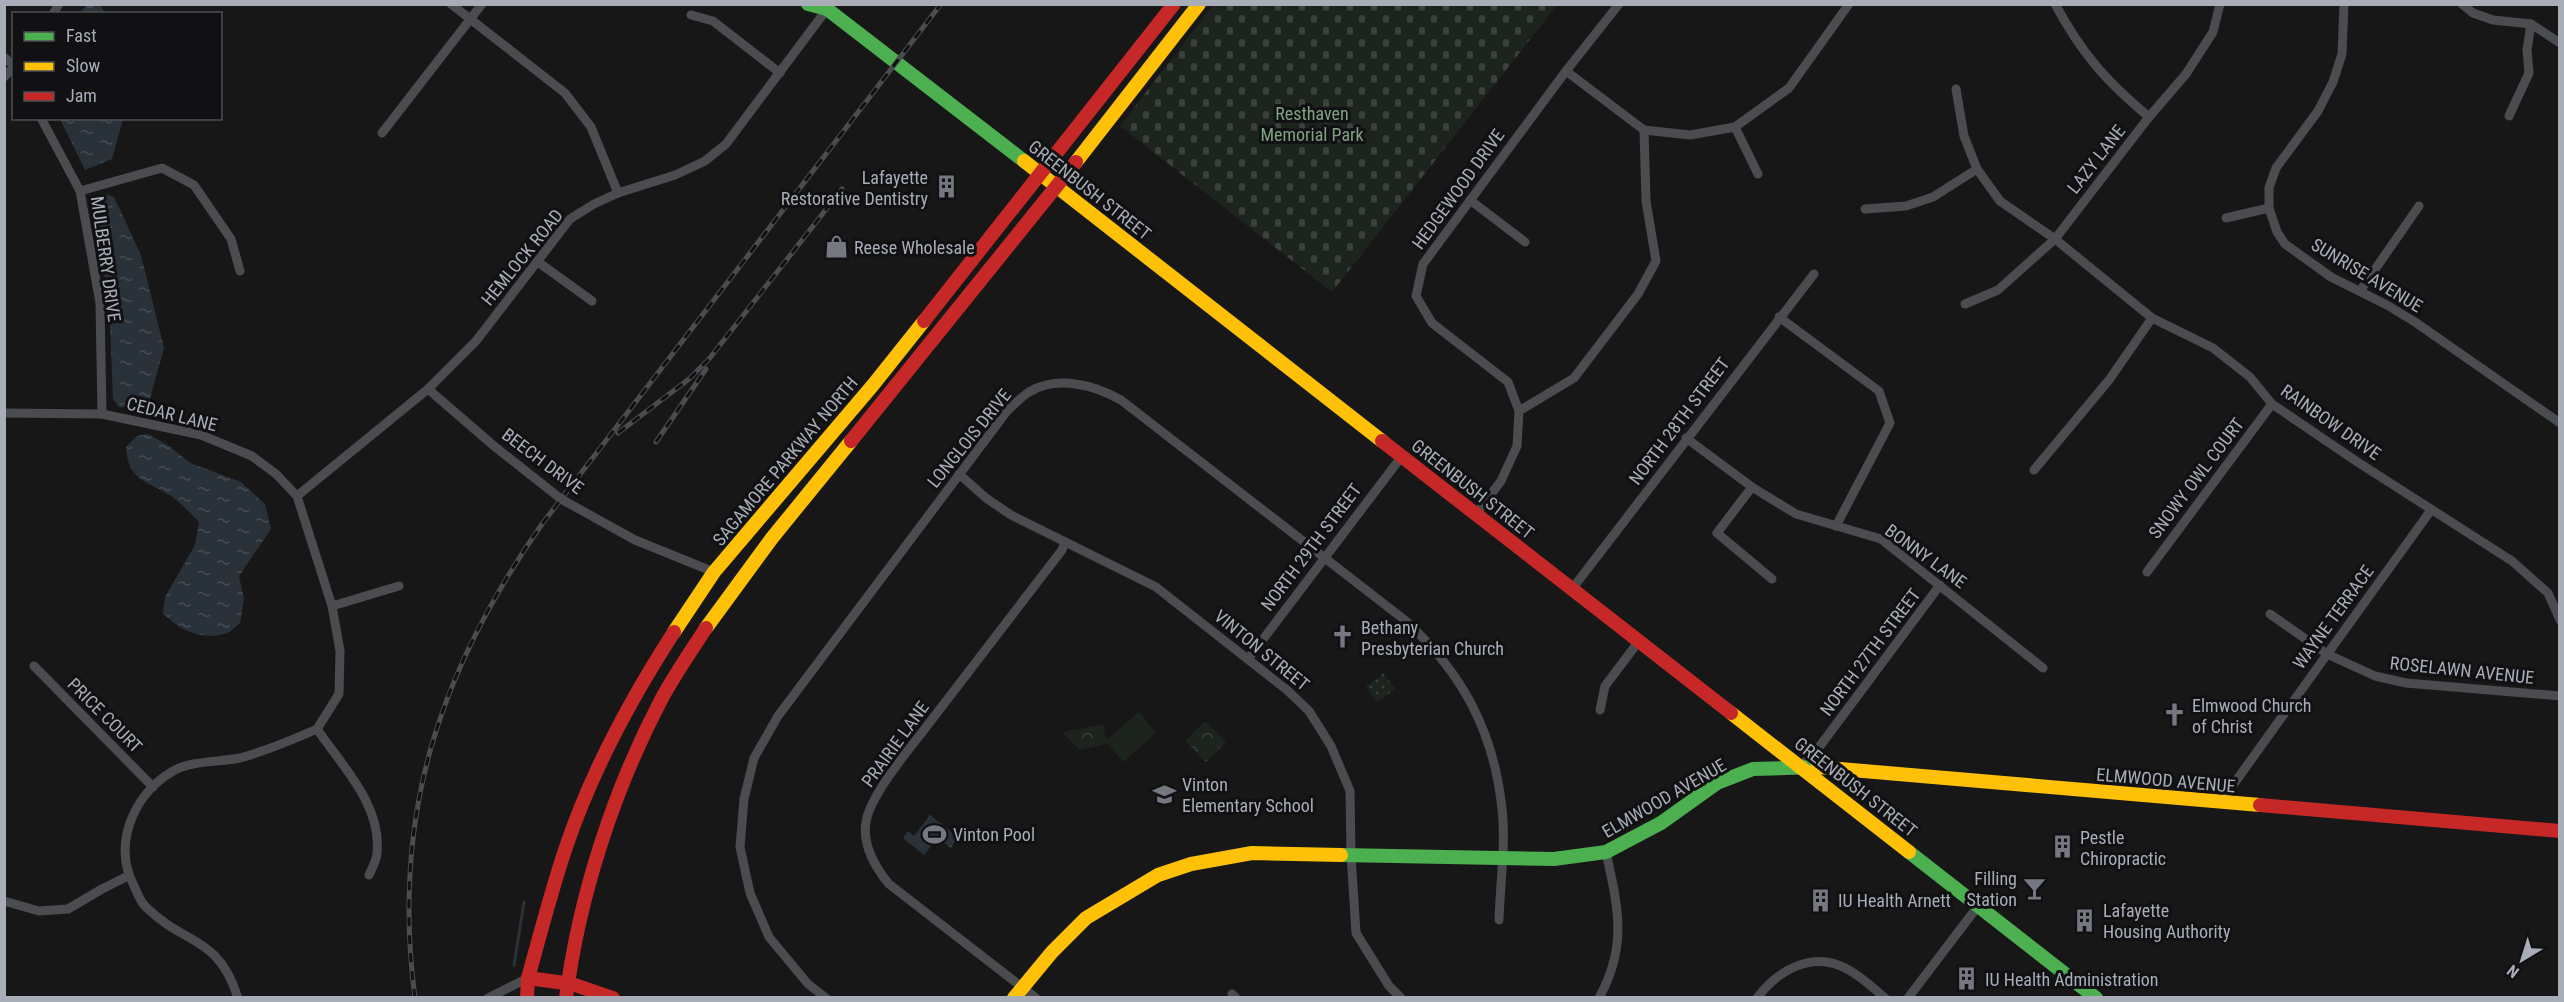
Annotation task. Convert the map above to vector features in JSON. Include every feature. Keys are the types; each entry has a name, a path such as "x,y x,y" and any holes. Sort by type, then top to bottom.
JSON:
{"main road":[{"name":"GREENBUSH STREET","path":"808,4 826,7 2096,998"},
{"name":"SAGAMORE PARKWAY NORTH","path":"527,998 528,978 565,849 605,751 637,689 714,572 873,385 1174,4"},
{"name":"SAGAMORE PARKWAY NORTH","path":"566,998 567,981 604,834 631,763 663,697 714,615 772,538 1057,186 1199,4"},
{"name":"ELMWOOD AVENUE","path":"1018,992 1086,918 1158,875 1191,864 1252,853 1554,858 1606,852 1661,823 1717,783 1753,769 1801,766 2559,831"},
{"path":"528,978 567,981 591,987 613,998"}],"street":[{"path":"451,4 565,93 591,127 618,193"},
{"path":"382,133 482,4"},
{"name":"HEDGEWOOD DRIVE","path":"1476,514 1501,481 1518,446 1519,411 1509,382 1432,323 1416,296 1424,264 1566,71 1619,4"},
{"path":"1566,71 1644,130 1690,135 1735,127 1790,88 1849,4"},
{"path":"2055,4 2075,41 2112,86 2149,117"},
{"name":"LAZY LANE","path":"1965,304 1998,290 2055,239 2149,117 2186,74 2213,32 2220,4"},
{"name":"SUNRISE AVENUE","path":"2344,4 2342,54 2333,82 2318,111 2276,168 2269,188 2269,208 2277,232 2285,244 2331,277 2415,322 2559,423"},
{"path":"2462,4 2473,13 2493,20 2531,24 2559,43"},
{"name":"HEMLOCK ROAD","path":"297,496 428,389 476,341 570,219 618,193 675,175 705,161 726,144 780,74 826,7"},
{"path":"691,15 713,21 780,74"},
{"path":"2509,116 2529,73 2527,50 2531,24"},
{"name":"RAINBOW DRIVE","path":"1956,89 1964,136 1977,169 2000,201 2055,239 2152,318 2213,348 2250,377 2272,404 2512,561 2548,593 2559,620"},
{"name":"MULBERRY DRIVE","path":"42,120 80,191 100,303 102,414"},
{"path":"1735,127 1758,174"},
{"path":"1519,411 1574,378 1638,294 1656,261 1646,201 1644,130"},
{"path":"80,191 162,168 194,185 231,239 240,271"},
{"path":"1865,209 1906,206 1933,197 1977,169"},
{"path":"1470,200 1525,242"},
{"path":"2360,291 2419,206"},
{"path":"2226,218 2269,208"},
{"path":"538,262 592,300"},
{"name":"NORTH 28TH STREET","path":"1572,589 1814,274"},
{"path":"1779,317 1879,391 1890,423 1836,526"},
{"path":"2034,470 2109,380 2152,318"},
{"name":"LONGLOIS DRIVE","path":"826,998 808,984 769,938 750,893 740,847 744,799 754,758 778,716 1007,411 1029,392 1051,385 1074,383 1100,388 1121,400 1406,621 1434,647 1457,678 1474,707 1496,771 1502,812 1499,920"},
{"name":"BEECH DRIVE","path":"428,389 494,446 561,499 635,540 714,572"},
{"name":"SNOWY OWL COURT","path":"2146,572 2272,404"},
{"name":"CEDAR LANE","path":"4,412 102,414 201,435 252,456 276,474 297,496 332,606 340,651 339,694 316,729"},
{"name":"BONNY LANE","path":"1686,438 1752,487 1796,514 1881,539 2043,668"},
{"name":"NORTH 29TH STREET","path":"1248,658 1402,456"},
{"name":"VINTON STREET","path":"959,474 986,498 1011,515 1142,579 1248,658 1310,711 1331,746 1350,791 1356,933 1389,986 1401,998"},
{"path":"1752,487 1717,533 1772,579"},
{"name":"WAYNE TERRACE","path":"2220,803 2431,510"},
{"name":"PRAIRIE LANE","path":"1036,998 1018,992 889,884 874,866 867,844 866,821 875,798 894,771 1062,550 1065,542"},
{"name":"NORTH 27TH STREET","path":"1801,766 1817,750 1940,585"},
{"path":"332,606 399,586"},
{"name":"ROSELAWN AVENUE","path":"2270,614 2327,654 2351,666 2392,681 2559,696"},
{"path":"1600,710 1605,686 1639,641"},
{"name":"PRICE COURT","path":"34,666 153,787"},
{"path":"238,998 232,979 220,959 202,943 167,924 145,906 128,876 126,828 139,803 153,787 173,770 239,758 285,743 316,729 366,797 375,820 377,855 369,875"},
{"path":"1599,998 1617,957 1620,926 1606,852"},
{"path":"4,901 39,911 68,909 102,888 128,876"},
{"path":"1908,998 1978,906"},
{"path":"1756,998 1771,981 1785,970 1798,965 1822,962 1847,968 1885,998"},
{"path":"488,998 528,978"}],"green space":[{"name":"Resthaven Memorial Park","path":"1213,5 1557,5 1332,292 1120,126"},
{"path":"1383,673 1395,689 1377,702 1366,687"},
{"path":"1139,712 1156,733 1123,762 1105,741"},
{"path":"1205,721 1226,742 1206,762 1185,741"},
{"path":"1103,724 1107,744 1080,750 1062,732"}],"water":[{"path":"87,5 100,5 104,12 80,12"},
{"path":"60,120 123,120 112,159 85,170"},
{"path":"102,193 114,197 141,255 164,348 147,409 119,407 113,399 109,301 91,200"},
{"path":"148,434 169,446 190,463 241,482 265,504 271,529 239,576 244,599 240,623 226,633 207,636 190,632 163,613 165,597 195,545 199,522 171,496 140,478 130,467 126,447 137,436"},
{"name":"Vinton Pool","path":"930,815 958,837 951,848 937,838 924,855 903,838 908,831 914,836"}],"waterway":[{"path":"514,965 524,902"}],"railway":[{"path":"415,998 409,932 410,868 417,807 431,748 450,691 475,635 506,579 542,524 941,4"},
{"path":"618,433 689,379 709,359 842,189"},
{"path":"656,442 706,369"}],"traffic: fast":[{"path":"808,4 827,9 1024,161"},
{"path":"1341,855 1554,859 1606,852 1661,823 1717,783 1753,769 1817,767"},
{"path":"1909,852 2096,998"}],"traffic: slow":[{"path":"1076,162 1199,4"},
{"path":"1024,161 1382,441"},
{"path":"674,632 714,572 873,385 924,321"},
{"path":"706,628 772,538 851,441"},
{"path":"1731,713 1909,852"},
{"path":"1817,767 2260,805"},
{"path":"1014,998 1052,952 1086,918 1158,875 1191,864 1252,853 1341,855"}],"traffic: jam":[{"path":"924,321 1174,4"},
{"path":"851,441 1076,162"},
{"path":"1382,441 1731,713"},
{"path":"566,998 589,882 614,806 662,698 706,628"},
{"path":"527,998 528,978 575,821 613,737 674,632"},
{"path":"2260,805 2560,831"},
{"path":"528,978 572,984 613,998"}],"place":[{"name":"Lafayette Restorative Dentistry","path":"946,187"},
{"name":"Reese Wholesale","path":"836,247"},
{"name":"Bethany Presbyterian Church","path":"1343,637"},
{"name":"Elmwood Church of Christ","path":"2174,715"},
{"name":"Vinton Elementary School","path":"1164,794"},
{"name":"Vinton Pool","path":"935,834"},
{"name":"Pestle Chiropractic","path":"2062,847"},
{"name":"Filling Station","path":"2035,888"},
{"name":"IU Health Arnett","path":"1820,900"},
{"name":"Lafayette Housing Authority","path":"2085,920"},
{"name":"IU Health Administration","path":"1967,979"}]}
